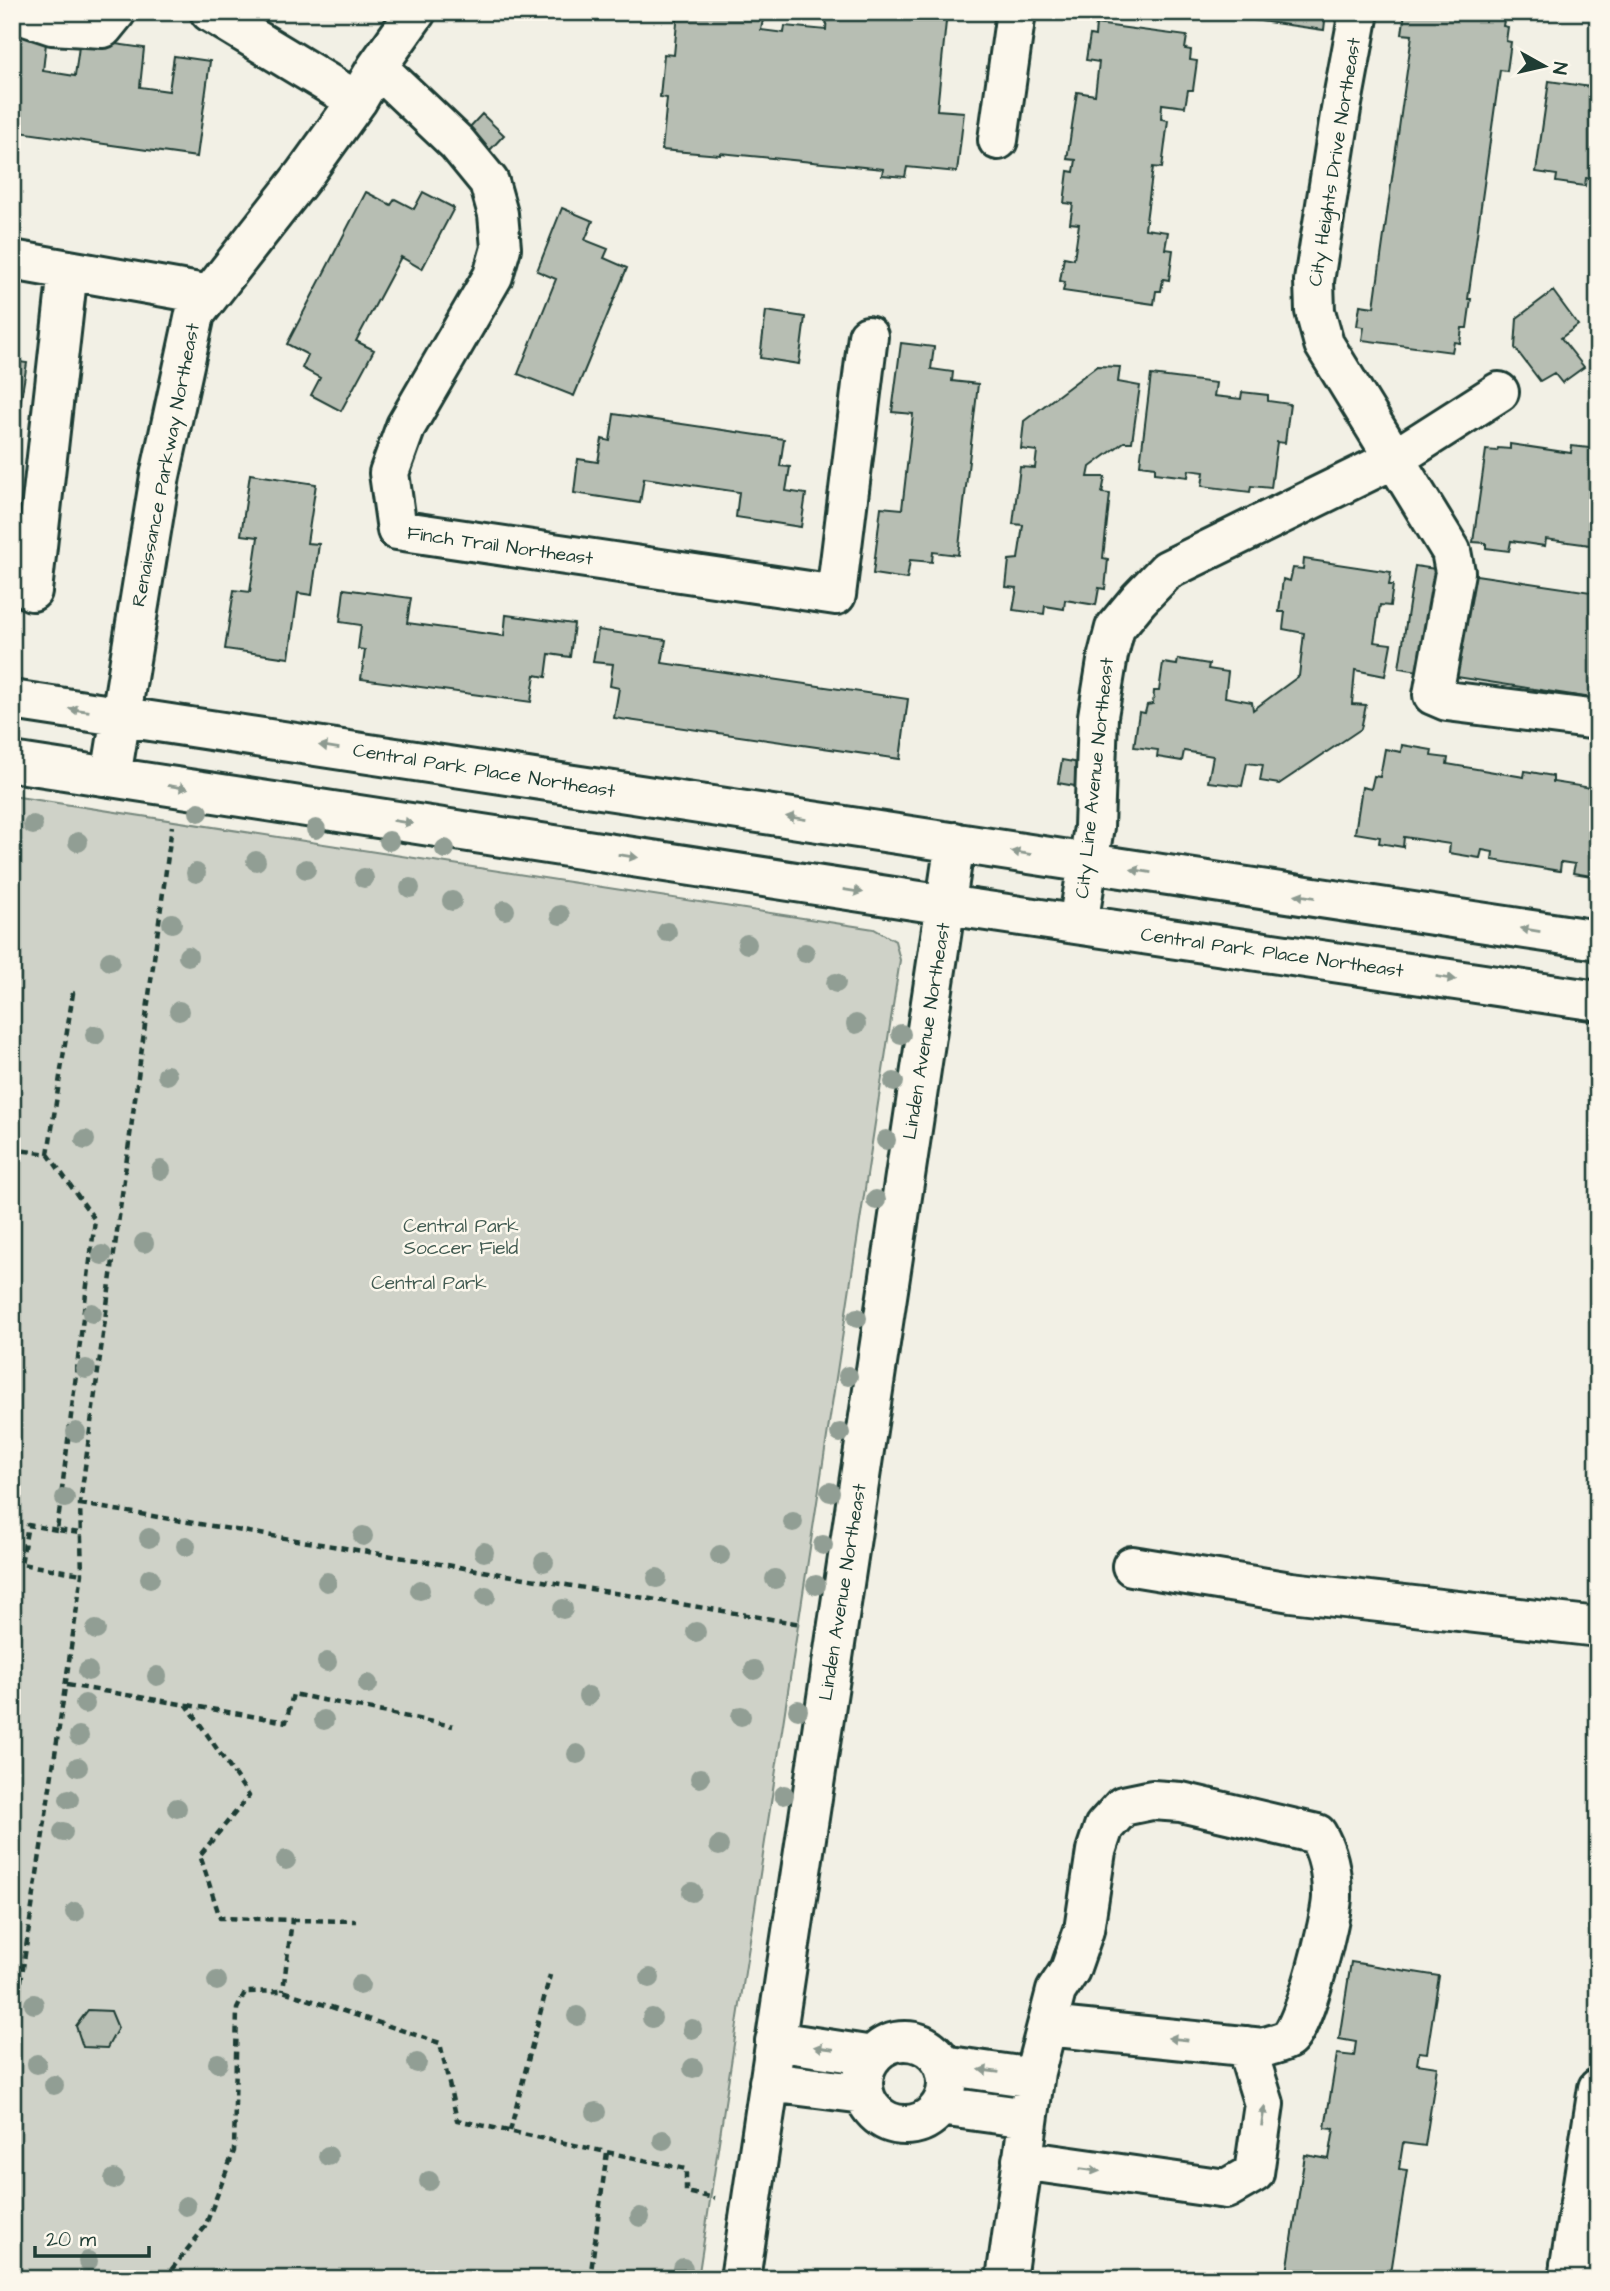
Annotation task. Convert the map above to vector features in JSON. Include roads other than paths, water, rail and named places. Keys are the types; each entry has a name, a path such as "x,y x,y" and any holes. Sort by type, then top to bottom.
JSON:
{"street":[{"path":"13,12 52,25 103,28 116,12"},
{"path":"210,12 357,101"},
{"name":"Renaissance Parkway Northeast","path":"111,777 163,463 195,314 303,176 416,12"},
{"path":"998,140 1016,12"},
{"name":"City Heights Drive Northeast","path":"1359,12 1314,281 1315,311 1324,344 1451,551 1455,572 1433,695 1447,701 1598,720"},
{"name":"Finch Trail Northeast","path":"377,67 457,143 489,182 498,214 501,248 493,276 406,426 389,473 397,530 836,595 868,336"},
{"path":"12,260 210,295"},
{"path":"32,591 68,270"},
{"name":"City Line Avenue Northeast","path":"1078,924 1094,827 1098,716 1115,628 1167,570 1394,459 1499,392"},
{"name":"Central Park Place Northeast","path":"12,700 1598,940"},
{"name":"Central Park Place Northeast","path":"12,762 946,905 1598,1001"},
{"path":"946,905 955,842"},
{"name":"Linden Avenue Northeast","path":"740,2279 946,905"},
{"path":"1132,1566 1291,1592 1598,1627"},
{"path":"1006,2279 1034,2078 1047,2026 1056,1991 1070,1970 1084,1930 1096,1851 1104,1827 1123,1806 1152,1800 1181,1802 1317,1833 1326,1850 1332,1895 1330,1916 1302,2020 1290,2039 1263,2048 1047,2026"},
{"path":"900,2040 926,2045 943,2065 947,2093 930,2117 904,2126 877,2115 868,2104 864,2094 863,2076 873,2056 887,2045 900,2040"},
{"path":"775,2041 873,2056"},
{"path":"1022,2160 1226,2189 1254,2173 1264,2104 1246,2046"},
{"path":"943,2065 1034,2078"},
{"path":"769,2082 864,2094"},
{"path":"1579,2271 1598,2088"},
{"path":"940,2106 1028,2118"}],"park label":[{"name":"Central Park Soccer Field","path":"461,1237"},
{"name":"Central Park","path":"429,1283"}]}
